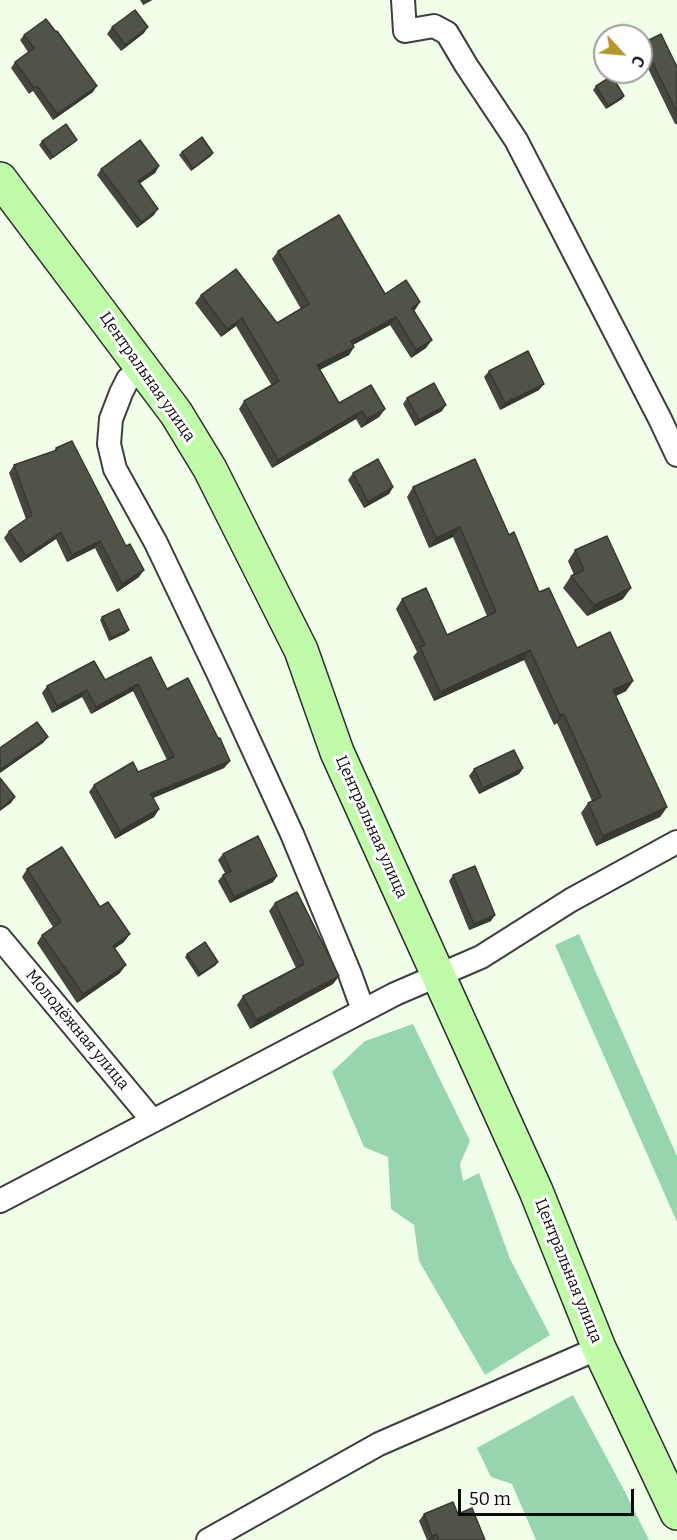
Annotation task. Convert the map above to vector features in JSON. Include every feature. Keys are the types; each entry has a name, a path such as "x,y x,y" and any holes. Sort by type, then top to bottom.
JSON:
{"street":[{"path":"403,0 405,31 434,26 447,33 516,140 677,455"},
{"name":"Центральная улица","path":"0,179 176,413 210,469 302,650 337,752 536,1191 599,1348 675,1505"},
{"path":"142,367 128,379 111,419 109,444 115,469 156,543 229,696 292,834 363,1010"},
{"path":"0,1201 363,1010 481,957 571,900 677,842"},
{"name":"Молодёжная улица","path":"0,938 153,1121"},
{"path":"208,1540 379,1444 599,1348"}],"green space":[{"path":"579,934 677,1156 677,1222 555,945"},
{"path":"413,1024 470,1141 460,1164 463,1181 479,1173 510,1259 550,1335 485,1375 419,1261 414,1225 391,1209 388,1157 364,1147 332,1072 365,1041"},
{"path":"573,1395 649,1540 536,1540 512,1484 491,1477 477,1448"}],"building":[{"path":"135,10 148,27 125,45 112,27"},
{"path":"46,19 97,86 57,114 37,86 34,88 15,62 34,48 24,35"},
{"path":"661,34 677,67 677,113 653,64 653,38"},
{"path":"617,84 624,96 608,106 596,86"},
{"path":"66,124 77,140 53,157 42,141"},
{"path":"202,137 213,153 193,168 182,152"},
{"path":"140,140 159,166 138,181 158,209 141,222 101,169"},
{"path":"339,215 385,294 406,280 420,302 412,308 432,340 416,350 396,317 351,341 354,347 317,365 339,403 371,385 385,409 367,419 362,411 278,460 244,401 279,381 242,318 227,329 201,295 236,269 277,323 309,304 278,251"},
{"path":"528,351 544,384 505,403 489,371"},
{"path":"434,383 446,405 419,420 407,398"},
{"path":"72,441 126,546 130,544 144,570 122,584 100,541 72,555 61,532 26,556 9,531 32,515 14,465 57,450 56,448"},
{"path":"378,459 393,487 368,502 353,473"},
{"path":"475,459 509,535 514,532 539,592 549,588 577,648 610,632 633,681 613,690 667,807 603,836 588,803 601,797 564,714 560,715 530,650 440,692 420,647 425,645 402,599 426,588 447,635 496,612 460,527 436,538 413,487"},
{"path":"607,536 631,588 594,605 571,576 584,570 575,550"},
{"path":"119,609 129,630 111,637 102,617"},
{"path":"151,657 167,689 188,678 230,761 151,794 159,809 120,831 94,785 133,762 138,772 174,757 138,684 96,707 87,690 57,706 47,686 94,661 105,680"},
{"path":"37,722 48,737 0,770 0,748"},
{"path":"514,750 523,768 483,788 474,769"},
{"path":"0,778 15,797 0,809"},
{"path":"258,836 277,876 234,897 223,875 231,871 223,854"},
{"path":"62,847 100,907 108,902 130,934 113,946 126,965 83,994 42,935 61,922 27,869"},
{"path":"475,866 495,915 474,924 453,875"},
{"path":"297,892 339,976 256,1020 243,996 304,964 275,903"},
{"path":"205,942 218,962 200,974 187,954"},
{"path":"453,1502 458,1514 472,1508 485,1540 439,1540 437,1534 432,1536 424,1514"}]}
